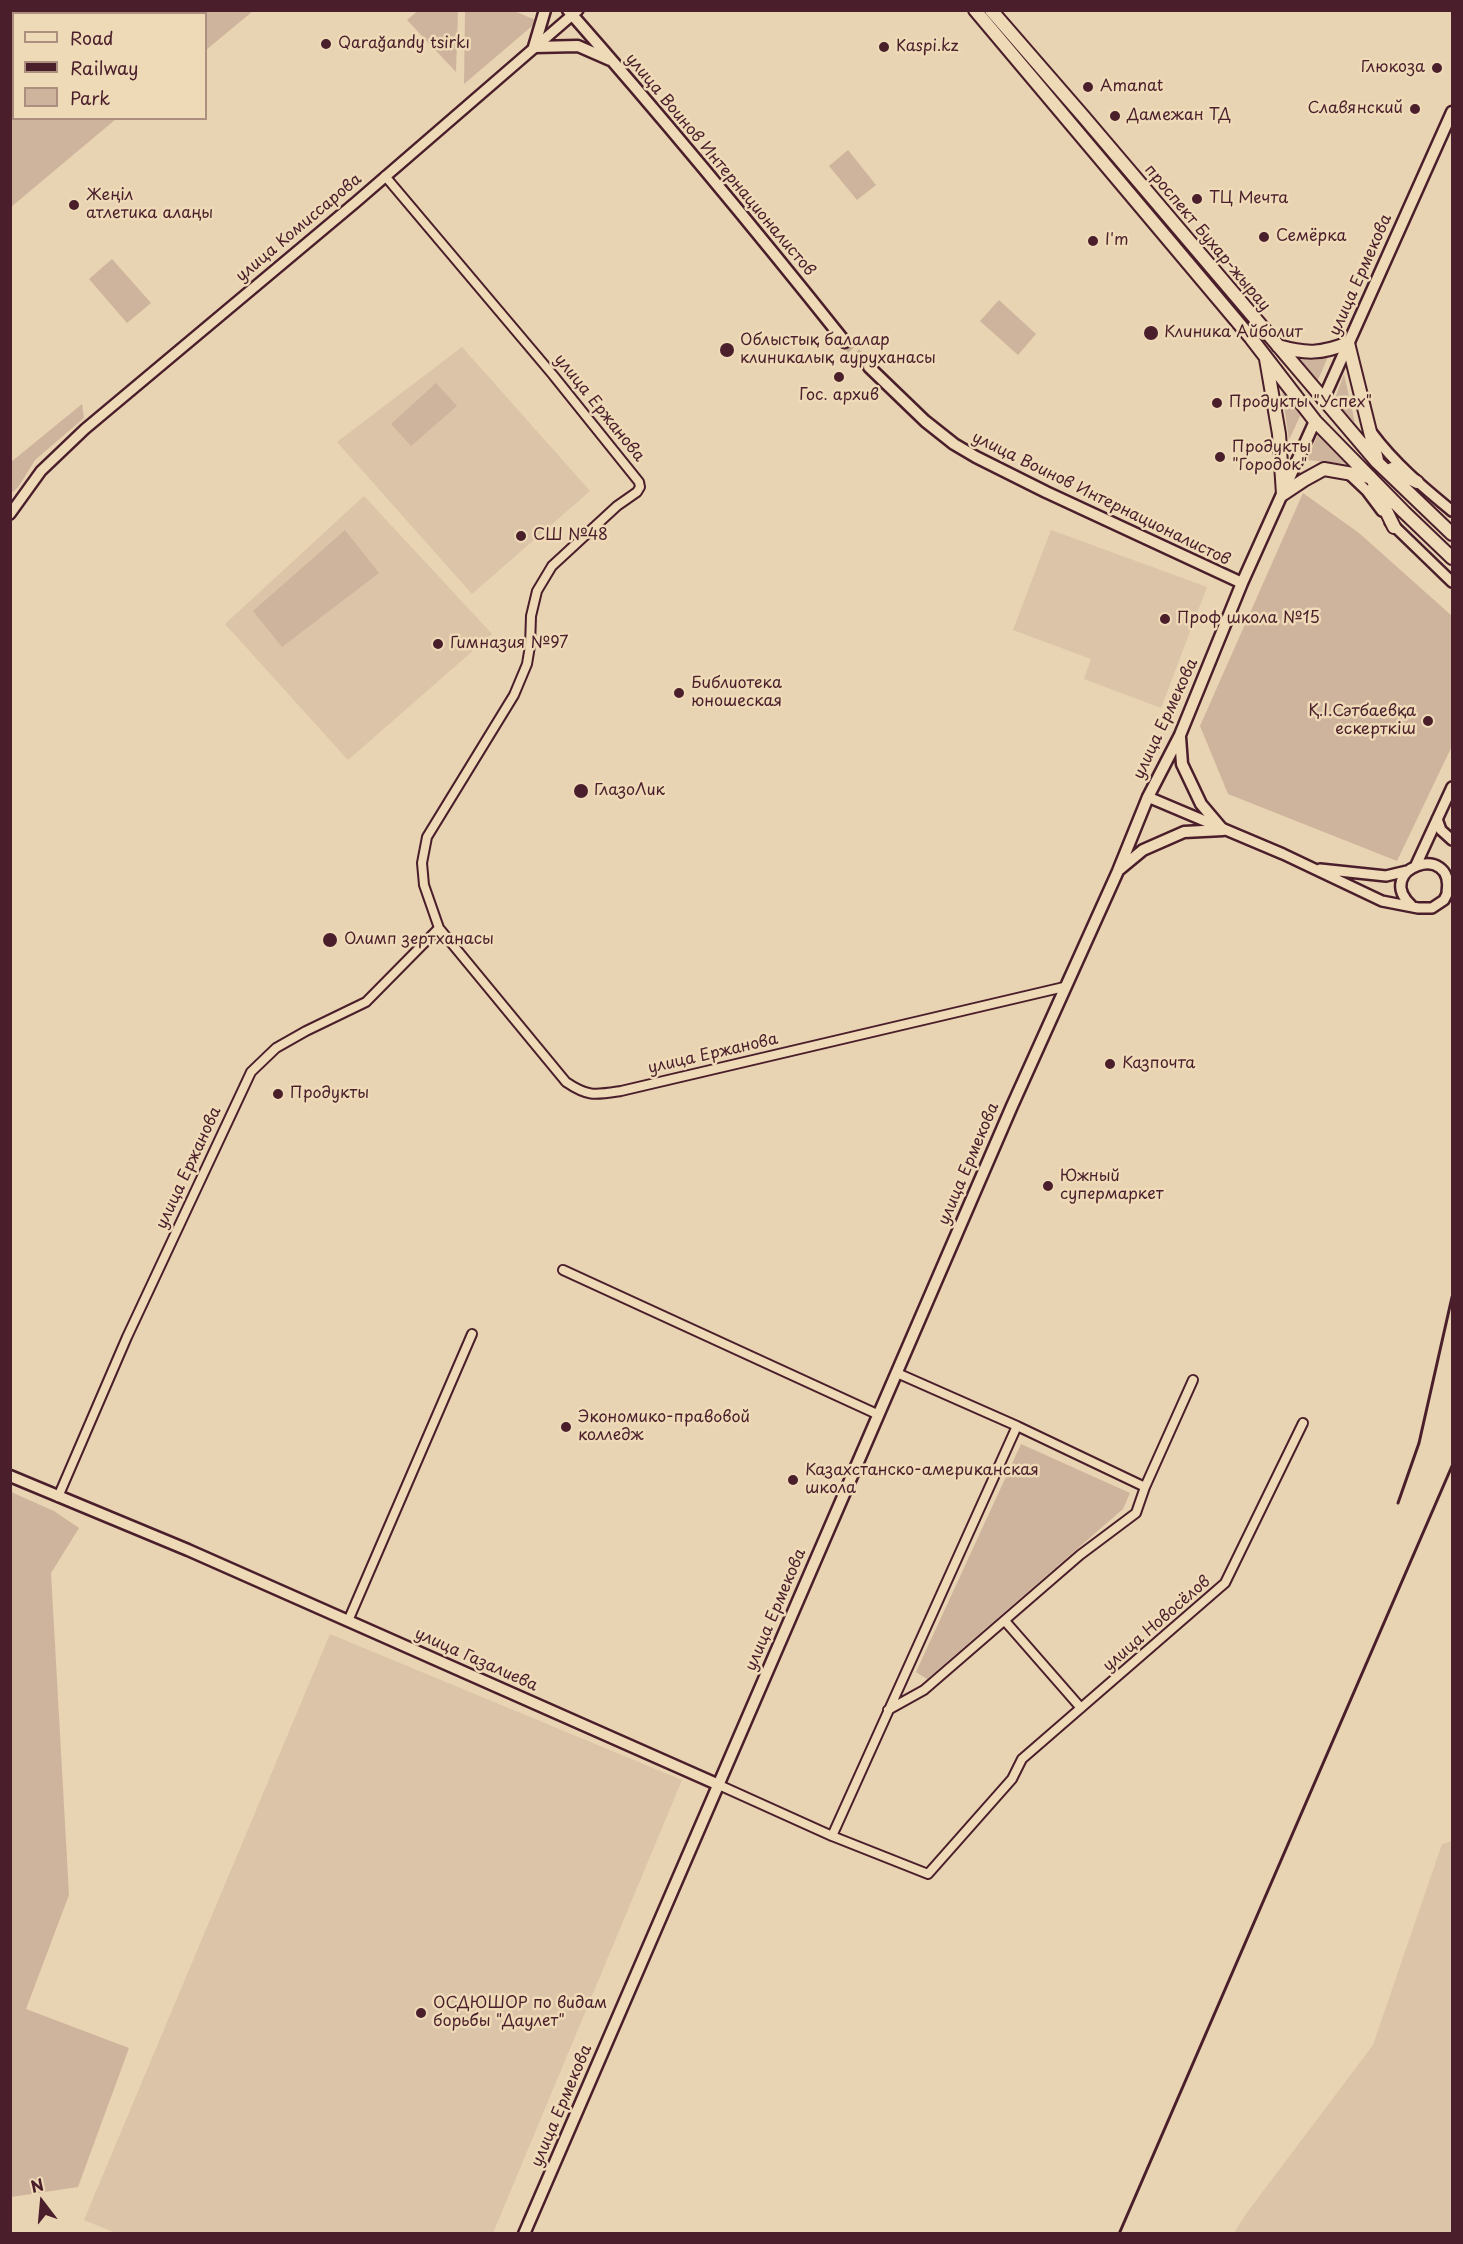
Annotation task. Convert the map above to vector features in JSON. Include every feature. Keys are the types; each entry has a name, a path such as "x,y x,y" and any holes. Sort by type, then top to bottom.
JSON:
{"main road":[{"path":"545,10 543,24 534,47 578,46 615,63"},
{"name":"проспект Бухар-жырау","path":"975,10 1265,356 1315,421 1452,558"},
{"name":"проспект Бухар-жырау","path":"991,10 1377,462 1413,487 1452,534"},
{"name":"улица Воинов Интернационалистов","path":"573,12 793,276 844,342"},
{"name":"улица Ермекова","path":"524,2234 1064,987 1118,871 1148,797 1180,735 1242,583 1452,112"},
{"path":"1073,125 1083,116"},
{"path":"1277,346 1302,353 1332,350 1348,343 1377,462"},
{"path":"1265,356 1279,434 1283,494 1324,469 1370,477 1394,527"},
{"name":"улица Воинов Интернационалистов","path":"869,367 925,421 954,444 976,457 1242,583"},
{"path":"1180,735 1182,764 1201,804 1223,830"},
{"path":"1118,871 1143,850 1184,832 1223,830"},
{"name":"улица Газалиева","path":"10,1476 188,1550 719,1785"}],"street":[{"name":"улица Комиссарова","path":"10,514 40,471 90,424 385,176 573,12"},
{"name":"улица Ержанова","path":"385,176 553,375 639,482 640,487 552,566 537,591 531,616 527,664 514,695 427,837 422,863 424,885 439,928 566,1082 581,1092 597,1094 621,1091 1064,987"},
{"path":"1370,431 1413,487 1452,511"},
{"path":"1348,473 1366,491 1394,527 1452,582"},
{"path":"1416,865 1452,787"},
{"path":"1148,797 1382,901 1425,909 1432,908 1444,900 1452,884"},
{"path":"1437,819 1441,830 1452,840"},
{"path":"1312,868 1386,876 1407,871 1416,865 1431,864 1443,872 1448,886 1447,894"},
{"path":"1407,871 1402,890 1412,906"},
{"name":"улица Ержанова","path":"58,1497 127,1337 251,1072 276,1048 366,1002 439,928"},
{"path":"563,1270 879,1415"},
{"path":"348,1621 472,1334"},
{"path":"897,1373 1017,1426 1145,1487"},
{"path":"888,1710 924,1690 1080,1556 1136,1513 1145,1487 1193,1380"},
{"name":"улица Новосёлов","path":"928,1874 1012,1779 1022,1759 1225,1582 1303,1423"},
{"path":"832,1836 1017,1426"},
{"path":"1005,1620 1081,1708"},
{"name":"улица Газалиева","path":"719,1785 832,1836 928,1874"}],"shaded area":[{"path":"462,347 590,491 472,594 337,442"},
{"path":"364,496 492,634 348,760 225,624"},
{"path":"1051,530 1207,587 1161,708 1084,679 1091,659 1013,630"},
{"path":"330,1634 682,1780 493,2233 116,2233 84,2220"},
{"path":"1452,1841 1452,2233 1234,2233 1373,2045 1442,1844"}],"green space":[{"path":"11,10 253,10 207,49 207,12 12,12 12,120 115,120 11,207"},
{"path":"419,10 458,11 456,72 407,20"},
{"path":"465,11 514,11 538,21 464,84"},
{"path":"848,150 876,185 857,200 829,166"},
{"path":"112,259 151,303 127,323 89,279"},
{"path":"999,300 1036,334 1018,355 980,321"},
{"path":"1297,357 1328,357 1317,382"},
{"path":"1344,374 1355,423 1334,401"},
{"path":"436,383 457,406 411,446 391,424"},
{"path":"1282,392 1301,414 1289,440"},
{"path":"82,404 84,418 35,460 13,492 11,490 11,462"},
{"path":"1318,434 1347,464 1307,460"},
{"path":"1303,493 1359,533 1452,616 1452,746 1397,861 1228,794 1200,726"},
{"path":"345,530 379,573 282,647 253,611"},
{"path":"1021,1444 1130,1493 1123,1509 927,1679 916,1672"},
{"path":"11,1492 54,1511 79,1528 51,1573 69,1895 26,2009 129,2048 78,2187 11,2197"}],"tunnel":[{"path":"845,342 869,367"}],"railway":[{"path":"1398,1503 1419,1443 1452,1297"},
{"path":"1119,2234 1452,1466"}],"place":[{"name":"Qarağandy tsirkı","path":"326,44"},
{"name":"Kaspi.kz","path":"884,47"},
{"name":"Глюкоза","path":"1437,68"},
{"name":"Amanat","path":"1088,87"},
{"name":"Славянский","path":"1415,109"},
{"name":"Дамежан ТД","path":"1115,116"},
{"name":"ТЦ Мечта","path":"1197,199"},
{"name":"Жеңіл атлетика алаңы","path":"74,205"},
{"name":"Семёрка","path":"1264,237"},
{"name":"I'm","path":"1093,241"},
{"name":"Клиника Айболит","path":"1151,333"},
{"name":"Облыстық балалар клиникалық ауруханасы","path":"727,350"},
{"name":"Гос. архив","path":"839,377"},
{"name":"Продукты \"Успех\"","path":"1217,403"},
{"name":"Продукты \"Городок\"","path":"1220,457"},
{"name":"СШ №48","path":"521,536"},
{"name":"Проф школа №15","path":"1165,619"},
{"name":"Гимназия №97","path":"438,644"},
{"name":"Библиотека юношеская","path":"679,693"},
{"name":"Қ.І.Сәтбаевқа ескерткіш","path":"1428,721"},
{"name":"ГлазоЛик","path":"581,791"},
{"name":"Олимп зертханасы","path":"330,940"},
{"name":"Казпочта","path":"1110,1064"},
{"name":"Продукты","path":"278,1094"},
{"name":"Южный супермаркет","path":"1048,1186"},
{"name":"Экономико-правовой колледж","path":"566,1427"},
{"name":"Казахстанско-американская школа","path":"793,1480"},
{"name":"ОСДЮШОР по видам борьбы \"Даулет\"","path":"421,2013"}]}
